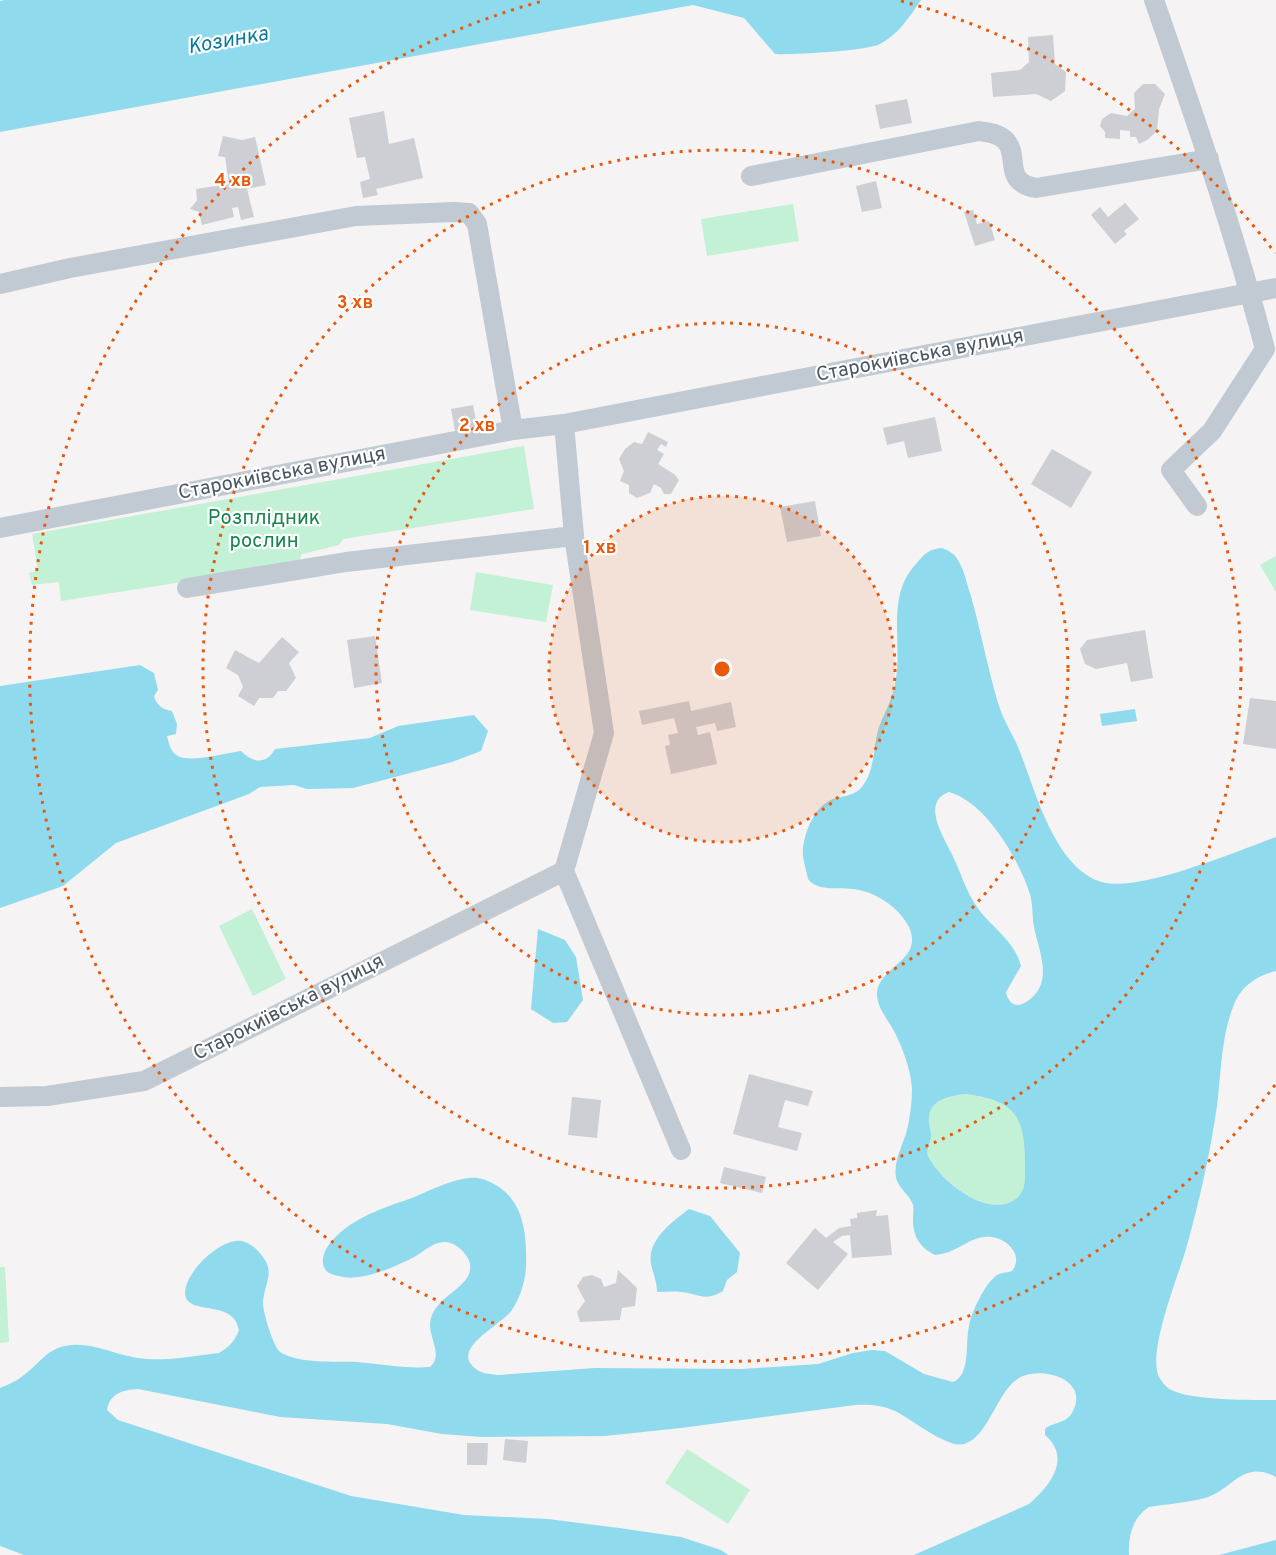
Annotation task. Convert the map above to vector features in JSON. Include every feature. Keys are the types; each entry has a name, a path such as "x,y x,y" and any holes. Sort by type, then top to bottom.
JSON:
{"street":[{"path":"1154,0 1209,159 1251,292 1265,349 1212,431 1172,470 1197,506"},
{"path":"751,176 979,131 996,134 1007,142 1016,178 1023,186 1036,188 1209,159"},
{"path":"0,284 70,268 356,216 469,213 477,224 513,430"},
{"name":"Старокиївська вулиця","path":"0,528 513,430 564,424 1276,288"},
{"path":"564,424 574,536 604,733 564,871 681,1150"},
{"path":"187,588 346,562 574,536"},
{"name":"Старокиївська вулиця","path":"0,1098 47,1096 144,1081 564,871"}],"green space":[{"path":"793,204 799,241 707,256 701,219"},
{"name":"Розплідник рослин","path":"524,446 534,509 343,539 339,545 302,554 298,564 61,601 59,582 32,585 29,573 38,570 32,534"},
{"path":"1276,556 1276,592 1260,565"},
{"path":"476,572 553,585 546,622 470,610"},
{"path":"252,909 286,979 253,996 219,926"},
{"path":"965,1094 983,1097 1007,1107 1020,1124 1025,1150 1025,1183 1018,1197 1007,1203 994,1205 967,1195 943,1176 928,1156 931,1140 930,1112 937,1103 947,1097"},
{"path":"0,1267 5,1267 9,1342 0,1343"},
{"path":"687,1449 750,1490 728,1524 665,1483"}],"water":[{"name":"Козинка","path":"921,0 893,35 880,44 860,49 775,54 744,18 693,5 0,132 0,1"},
{"path":"942,548 952,553 961,566 1001,712 1018,746 1050,829 1074,864 1089,876 1106,883 1123,884 1144,881 1191,868 1276,837 1276,971 1255,979 1244,988 1236,1000 1229,1019 1208,1160 1191,1232 1160,1333 1156,1365 1163,1383 1177,1392 1204,1398 1276,1400 1276,1477 1264,1472 1254,1472 1238,1478 1205,1498 1149,1507 1143,1511 1132,1528 1129,1555 914,1555 1029,1504 1044,1489 1055,1471 1057,1462 1057,1453 1045,1435 1045,1429 1066,1419 1072,1413 1076,1402 1075,1392 1071,1385 1054,1375 1043,1373 1023,1376 1007,1389 981,1432 964,1444 939,1438 895,1411 870,1405 605,1436 482,1437 442,1434 387,1424 280,1417 138,1389 127,1390 114,1396 107,1410 118,1420 351,1496 464,1515 548,1519 681,1537 721,1550 728,1555 24,1555 0,1546 0,1388 21,1377 53,1350 65,1346 83,1345 147,1359 178,1358 223,1351 239,1330 235,1320 229,1314 193,1304 187,1300 185,1293 191,1275 197,1266 224,1244 234,1241 246,1242 257,1250 267,1264 269,1275 263,1306 271,1336 280,1352 307,1360 430,1367 434,1363 436,1353 430,1325 432,1315 437,1306 466,1280 470,1264 464,1252 452,1243 440,1242 389,1269 348,1278 330,1273 325,1269 323,1259 324,1253 336,1237 354,1222 461,1179 482,1179 504,1191 518,1210 526,1244 523,1284 512,1310 476,1342 468,1356 470,1363 482,1372 498,1375 595,1368 742,1369 818,1364 853,1353 872,1350 885,1351 924,1374 953,1382 959,1378 965,1366 969,1326 976,1305 994,1277 1012,1271 1016,1258 1010,1246 991,1237 976,1239 949,1252 935,1255 918,1240 913,1225 913,1205 897,1182 895,1172 909,1120 912,1099 911,1082 904,1053 880,1008 877,997 880,983 911,947 912,938 909,927 894,908 874,895 853,889 824,888 812,883 808,879 803,852 809,826 821,807 833,799 859,790 869,774 878,730 892,697 896,676 900,593 906,578 919,560 927,553","holes":["949,792 976,807 988,820 1009,849 1030,894 1043,977 1035,995 1022,1004 1013,1004 1006,992 1021,966 1018,957 1014,949 973,902 938,824 935,814 936,805 940,797","965,1094 996,1101 1007,1107 1020,1124 1025,1150 1025,1183 1018,1197 1007,1203 994,1205 967,1195 943,1176 928,1156 931,1140 930,1112 937,1103 947,1097"]},
{"path":"140,665 154,673 158,690 154,696 158,705 172,711 177,724 176,734 167,736 173,752 184,758 200,758 241,751 259,761 268,758 275,749 370,738 398,726 474,715 488,731 481,751 452,762 353,788 307,789 294,785 260,787 249,794 116,843 63,886 0,908 0,686"},
{"path":"1135,709 1137,721 1102,726 1100,714"},
{"path":"538,929 565,940 576,957 583,1000 567,1022 553,1023 531,1009"},
{"path":"689,1209 710,1216 740,1253 737,1272 727,1280 723,1291 711,1296 657,1292 651,1264 653,1247 662,1232"},
{"path":"1276,1540 1276,1555 1219,1555"}],"building":[{"path":"1053,35 1055,64 1066,72 1065,91 1051,101 1036,94 993,97 991,73 1020,70 1029,62 1028,37"},
{"path":"1143,84 1155,84 1165,94 1159,109 1157,131 1139,144 1136,137 1130,137 1130,131 1120,130 1120,139 1105,138 1105,132 1100,126 1102,119 1111,113 1127,116 1135,109 1134,93"},
{"path":"907,99 912,123 880,129 875,105"},
{"path":"384,111 389,144 414,138 423,178 376,189 378,195 363,198 360,182 370,179 365,157 357,158 349,118"},
{"path":"223,136 242,140 255,137 266,185 247,189 254,217 241,220 238,207 232,208 234,217 202,225 199,212 190,209 197,200 196,189 229,184 225,157 218,156"},
{"path":"876,181 882,208 862,212 856,186"},
{"path":"1125,203 1139,219 1124,231 1127,234 1115,244 1091,215 1100,207 1108,217"},
{"path":"973,210 977,224 989,221 995,240 975,246 964,212"},
{"path":"473,405 477,427 455,431 451,409"},
{"path":"935,417 942,451 908,458 904,441 887,445 883,428"},
{"path":"648,432 668,442 666,447 661,444 657,450 664,454 658,464 679,480 671,494 664,494 661,488 654,484 650,493 637,498 629,493 629,485 620,481 624,471 619,459 625,449 634,442 642,444"},
{"path":"1052,449 1092,472 1071,508 1031,484"},
{"path":"815,501 821,536 787,542 780,507"},
{"path":"1145,630 1153,678 1131,682 1127,663 1096,669 1085,664 1080,649 1087,640"},
{"path":"375,636 382,683 354,688 347,640"},
{"path":"282,637 299,652 289,663 296,678 286,691 278,691 273,698 259,698 254,706 238,696 243,687 238,675 226,668 235,650 259,663"},
{"path":"1250,698 1276,701 1276,749 1243,744"},
{"path":"689,701 691,711 731,702 736,727 717,731 715,723 696,727 698,735 710,732 717,764 671,774 665,746 670,745 668,735 678,733 674,718 642,725 639,711"},
{"path":"749,1074 813,1091 808,1106 785,1100 778,1127 802,1133 797,1151 733,1134"},
{"path":"572,1097 601,1100 597,1138 568,1135"},
{"path":"724,1167 766,1177 762,1193 720,1183"},
{"path":"877,1210 876,1216 888,1215 892,1255 852,1258 850,1235 842,1236 833,1242 848,1254 818,1290 786,1263 815,1228 826,1238 839,1228 851,1226 850,1219 857,1218 857,1213"},
{"path":"618,1270 637,1288 635,1306 622,1308 620,1320 580,1322 577,1312 585,1301 577,1286 583,1277 592,1275 601,1279 604,1287 616,1283"},
{"path":"505,1439 528,1441 526,1463 503,1460"},
{"path":"467,1443 488,1443 487,1465 467,1465"}]}
